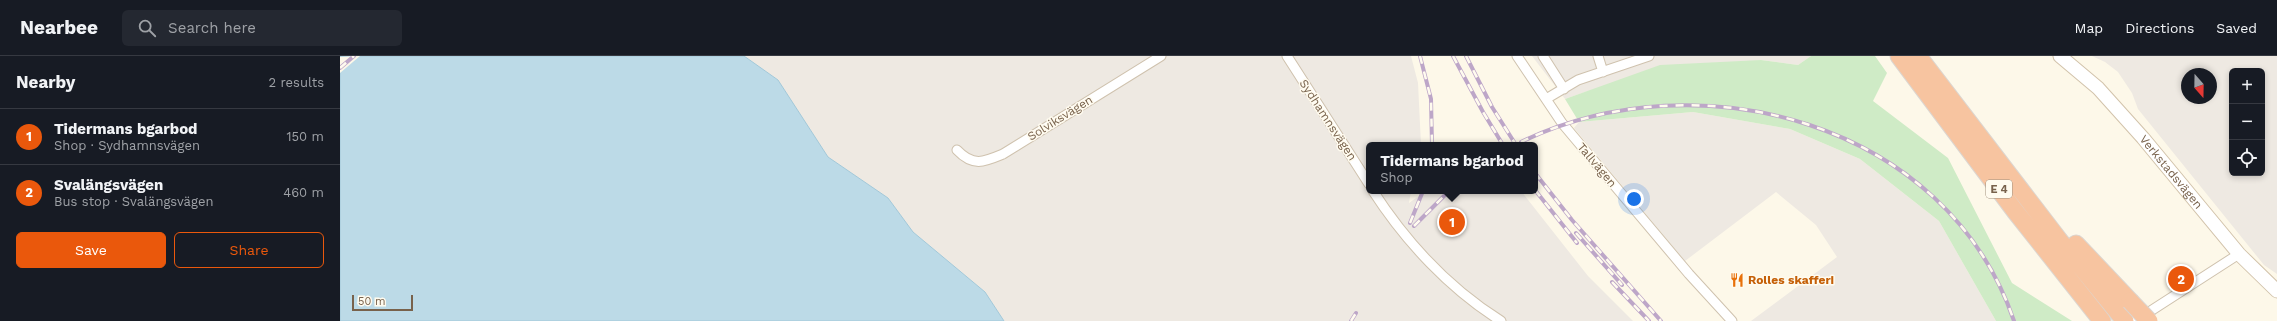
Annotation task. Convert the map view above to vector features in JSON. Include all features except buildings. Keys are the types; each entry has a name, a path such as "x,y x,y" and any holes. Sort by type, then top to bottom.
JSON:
{"highway":[{"name":"E 4","path":"1899,56 2015,211 2102,321"},
{"name":"E 4","path":"1918,56 2120,316"},
{"path":"2013,180 2149,321"}],"main road":[{"name":"Verkstadsvägen","path":"2060,56 2098,88 2143,138 2239,254 2277,291"}],"street":[{"name":"Solviksvägen","path":"957,150 972,161 984,162 1003,154 1161,56"},
{"name":"Sydhamnsvägen","path":"1286,56 1366,179"},
{"name":"Tallvägen","path":"1517,56 1562,123 1732,321"},
{"path":"1543,56 1564,89"},
{"path":"1598,56 1603,72"},
{"path":"1546,99 1578,80 1649,56"},
{"path":"1375,194 1410,241 1442,275 1501,321"},
{"path":"2135,321 2239,254"}],"shaded area":[{"path":"744,56 1411,56 1418,83 1421,142 1366,142 1366,194 1410,194 1409,203 1422,194 1523,194 1588,276 1633,321 1004,321 985,292 913,232 888,198 828,157 778,80"},
{"path":"1532,56 1811,56 1798,65 1761,60 1585,92 1565,99"},
{"path":"2092,56 2277,56 2277,274 2264,265 2138,109 2132,93 2118,72 2105,62"},
{"path":"1693,112 1790,129 1860,159 1939,221 1996,321 1751,321 1837,257 1816,225 1776,192 1685,261 1574,128 1579,122"}],"green space":[{"path":"1811,56 1875,56 1887,73 1873,101 1948,158 2012,283 2072,321 1996,321 1939,221 1860,159 1790,129 1693,112 1579,122 1565,99 1660,65 1761,60 1798,65"}],"water":[{"path":"340,56 744,56 778,80 828,157 888,198 913,232 985,292 1004,321 340,321"}],"pier":[{"path":"360,56 340,73 340,57"}],"railway":[{"path":"340,68 354,56"},
{"path":"1420,56 1431,99 1432,142"},
{"path":"1453,56 1501,142"},
{"path":"1466,56 1492,107 1514,142"},
{"path":"1521,142 1591,117 1664,106 1738,109 1810,125 1876,155 1934,197 1981,253 2014,321"},
{"path":"1538,177 1572,220 1661,321"},
{"path":"1410,223 1422,194"},
{"path":"1414,226 1446,194"},
{"path":"1538,194 1577,243"},
{"path":"1576,233 1622,285"},
{"path":"1612,282 1649,321"},
{"path":"1351,321 1356,313"}],"place":[{"name":"Tidermans bgarbod","path":"1452,222"},
{"name":"Svalängsvägen","path":"2181,279"},
{"name":"Rolles skafferi","path":"1737,280"}]}
